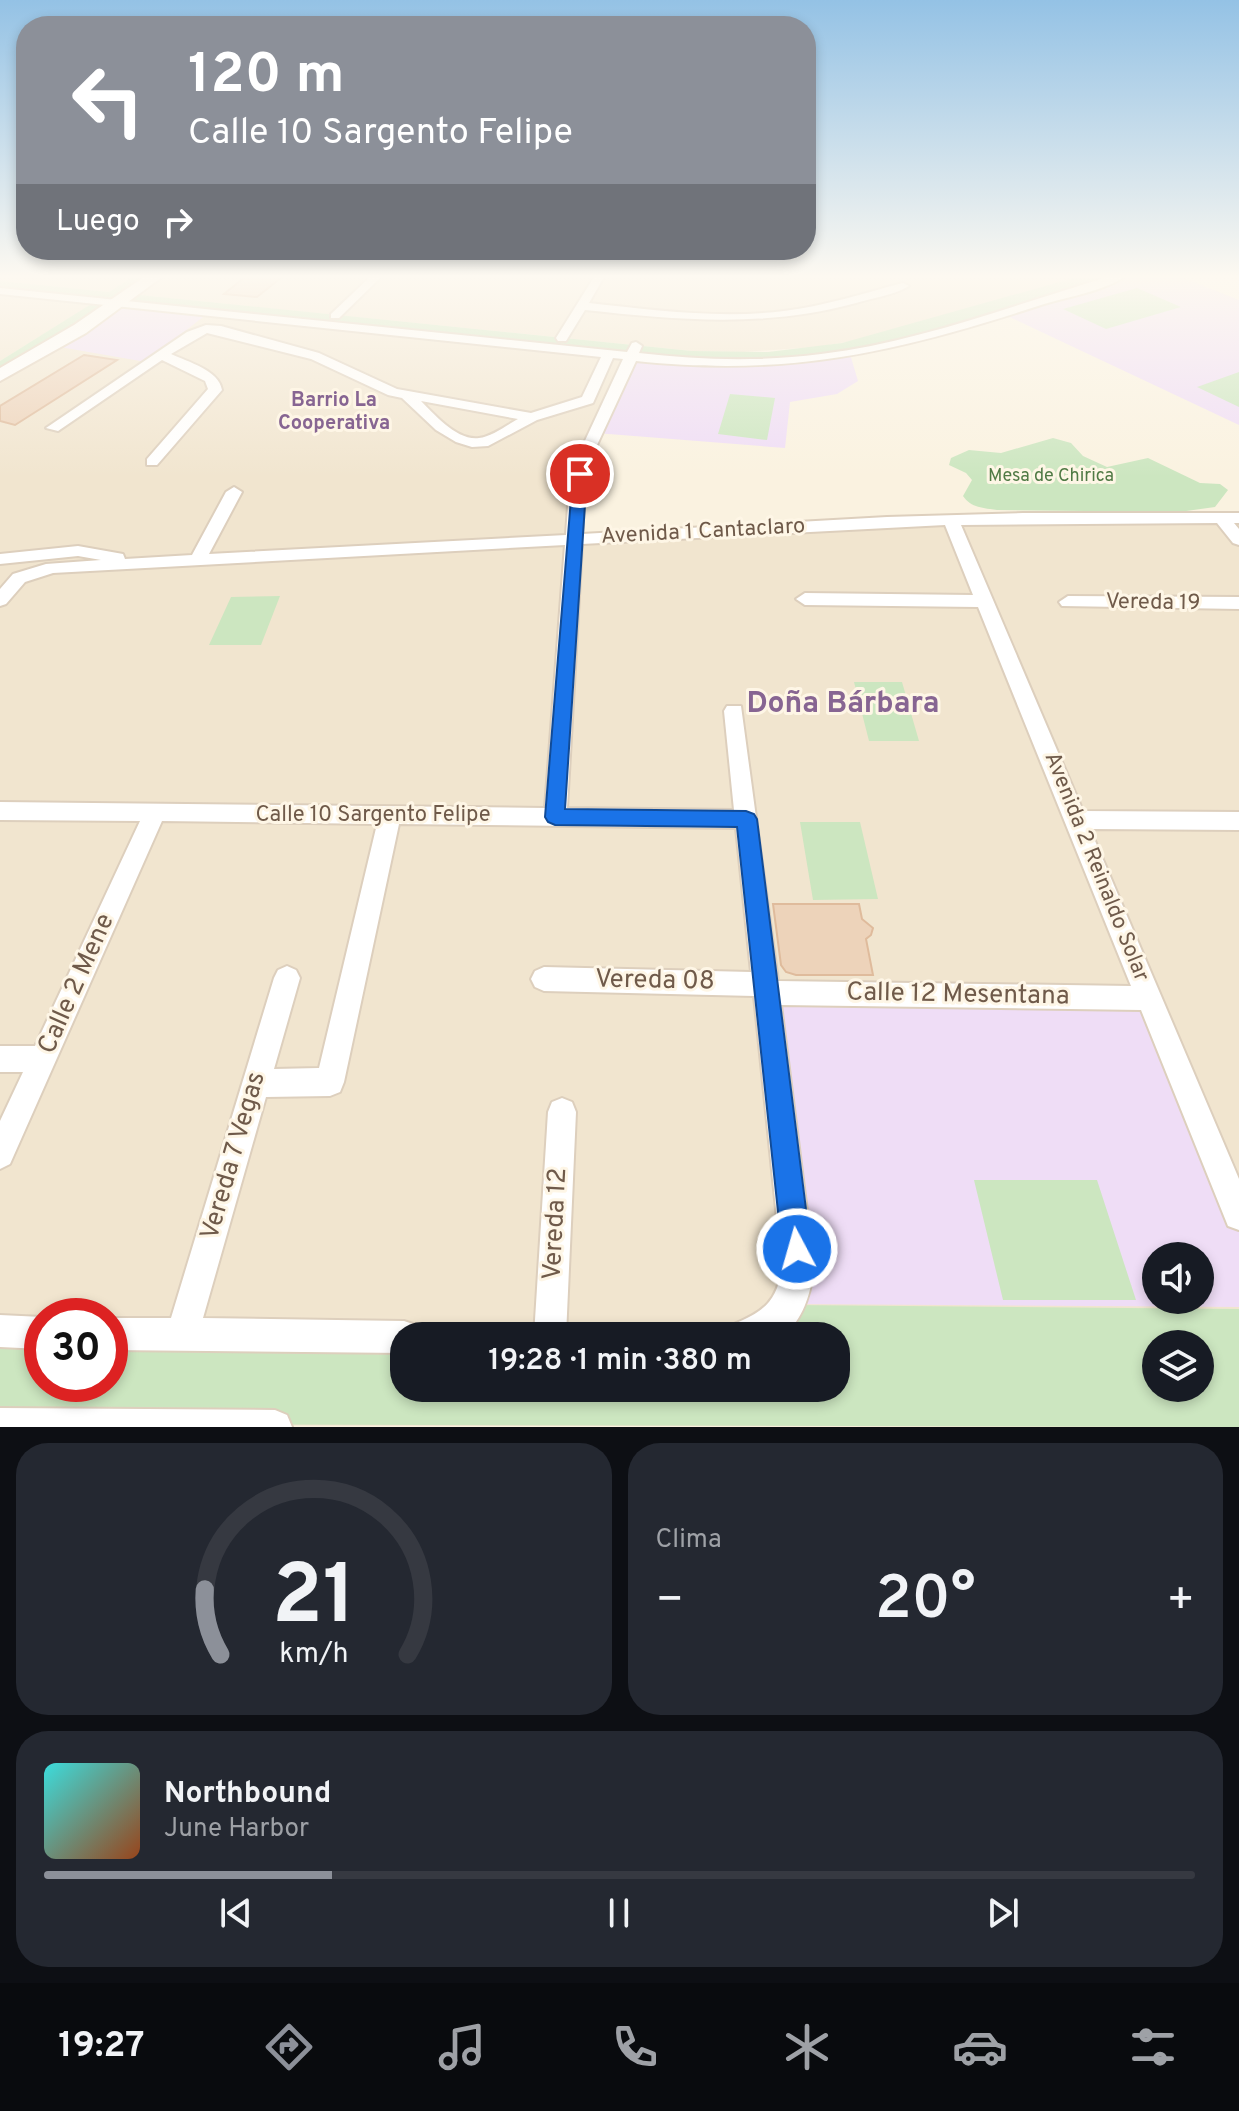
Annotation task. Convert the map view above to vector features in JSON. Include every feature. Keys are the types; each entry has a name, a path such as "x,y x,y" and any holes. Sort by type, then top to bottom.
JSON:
{"street":[{"path":"0,361 30,344"},
{"path":"0,376 46,344"},
{"path":"53,428 137,370 182,344"},
{"path":"270,344 347,368 384,389 407,396 532,417"},
{"path":"525,344 609,354 633,351 792,350 838,344"},
{"path":"593,344 739,363 839,356 892,344"},
{"path":"555,817 577,491 585,459 633,351"},
{"path":"407,396 435,424 476,443 483,443 532,417 588,400 609,354"},
{"path":"152,462 215,390 214,381 210,378 164,356"},
{"path":"198,560 234,492"},
{"path":"1231,518 1239,540"},
{"name":"Avenida 1 Cantaclaro","path":"0,600 25,574 52,568 951,520 1231,518"},
{"name":"Avenida 2 Reinaldo Solar","path":"951,520 1239,1215"},
{"path":"0,559 78,551 140,563"},
{"path":"805,599 985,601"},
{"name":"Vereda 19","path":"1068,602 1239,603"},
{"path":"734,711 798,1267 791,1304 776,1322"},
{"name":"Calle 10 Sargento Felipe","path":"0,811 746,819"},
{"name":"Calle 2 Mene","path":"0,1154 154,814"},
{"path":"256,1083 330,1082 390,815"},
{"path":"1076,820 1239,821"},
{"name":"Vereda 7 Vegas","path":"182,1335 287,978"},
{"name":"Vereda 08","path":"544,979 766,988"},
{"name":"Calle 12 Mesentana","path":"766,988 1150,998"},
{"path":"0,1059 43,1059"},
{"name":"Vereda 12","path":"551,1322 562,1112"},
{"path":"0,1331 24,1332"},
{"path":"128,1334 390,1337"},
{"path":"0,1425 275,1427"}],"shaded area":[{"path":"0,344 28,344 0,361"},
{"path":"51,344 510,344 631,356 601,417 574,538 805,526 1239,518 1239,1427 0,1425 0,376"},
{"path":"58,344 169,344 146,362 54,346"},
{"path":"619,344 837,344 743,352 692,351"},
{"path":"1066,344 1239,344 1239,425"},
{"path":"850,354 858,381 837,394 790,402 785,448 596,433 631,356"},
{"path":"767,993 1150,998 1239,1215 1239,1307 1214,1307 1214,1242 1142,1242 1142,1306 791,1304"}],"green space":[{"path":"28,344 51,344 0,376 0,361"},
{"path":"537,344 619,344 692,351 768,352 837,344 891,344 866,351 739,363"},
{"path":"1239,372 1239,407 1197,387"},
{"path":"730,394 775,398 767,440 718,434"},
{"name":"Mesa de Chirica","path":"1053,438 1071,443 1083,456 1107,467 1148,458 1200,483 1220,484 1228,490 1215,507 1179,512 997,510 978,507 966,500 963,496 972,480 966,473 949,465 951,458 969,450 1001,453"},
{"path":"280,596 261,645 209,645 231,597"},
{"path":"854,682 902,682 919,741 869,741"},
{"path":"800,822 860,822 878,899 813,900"},
{"path":"974,1180 1097,1180 1136,1300 1003,1300"},
{"path":"792,1305 1142,1308 1142,1314 1214,1314 1214,1309 1239,1309 1239,1427 0,1424 0,1332 24,1333 24,1402 128,1402 128,1335 390,1338 390,1402 850,1402 850,1322 770,1322"}],"building":[{"path":"84,355 117,360 15,425 0,421 0,406"},
{"path":"773,904 859,904 862,919 873,928 866,939 873,975 796,975 786,972 781,965"}],"district":[{"name":"Barrio La Cooperativa","path":"334,412"},
{"name":"Doña Bárbara","path":"843,704"}],"route":[{"path":"580,474 555,817 746,819 797,1249"}]}
